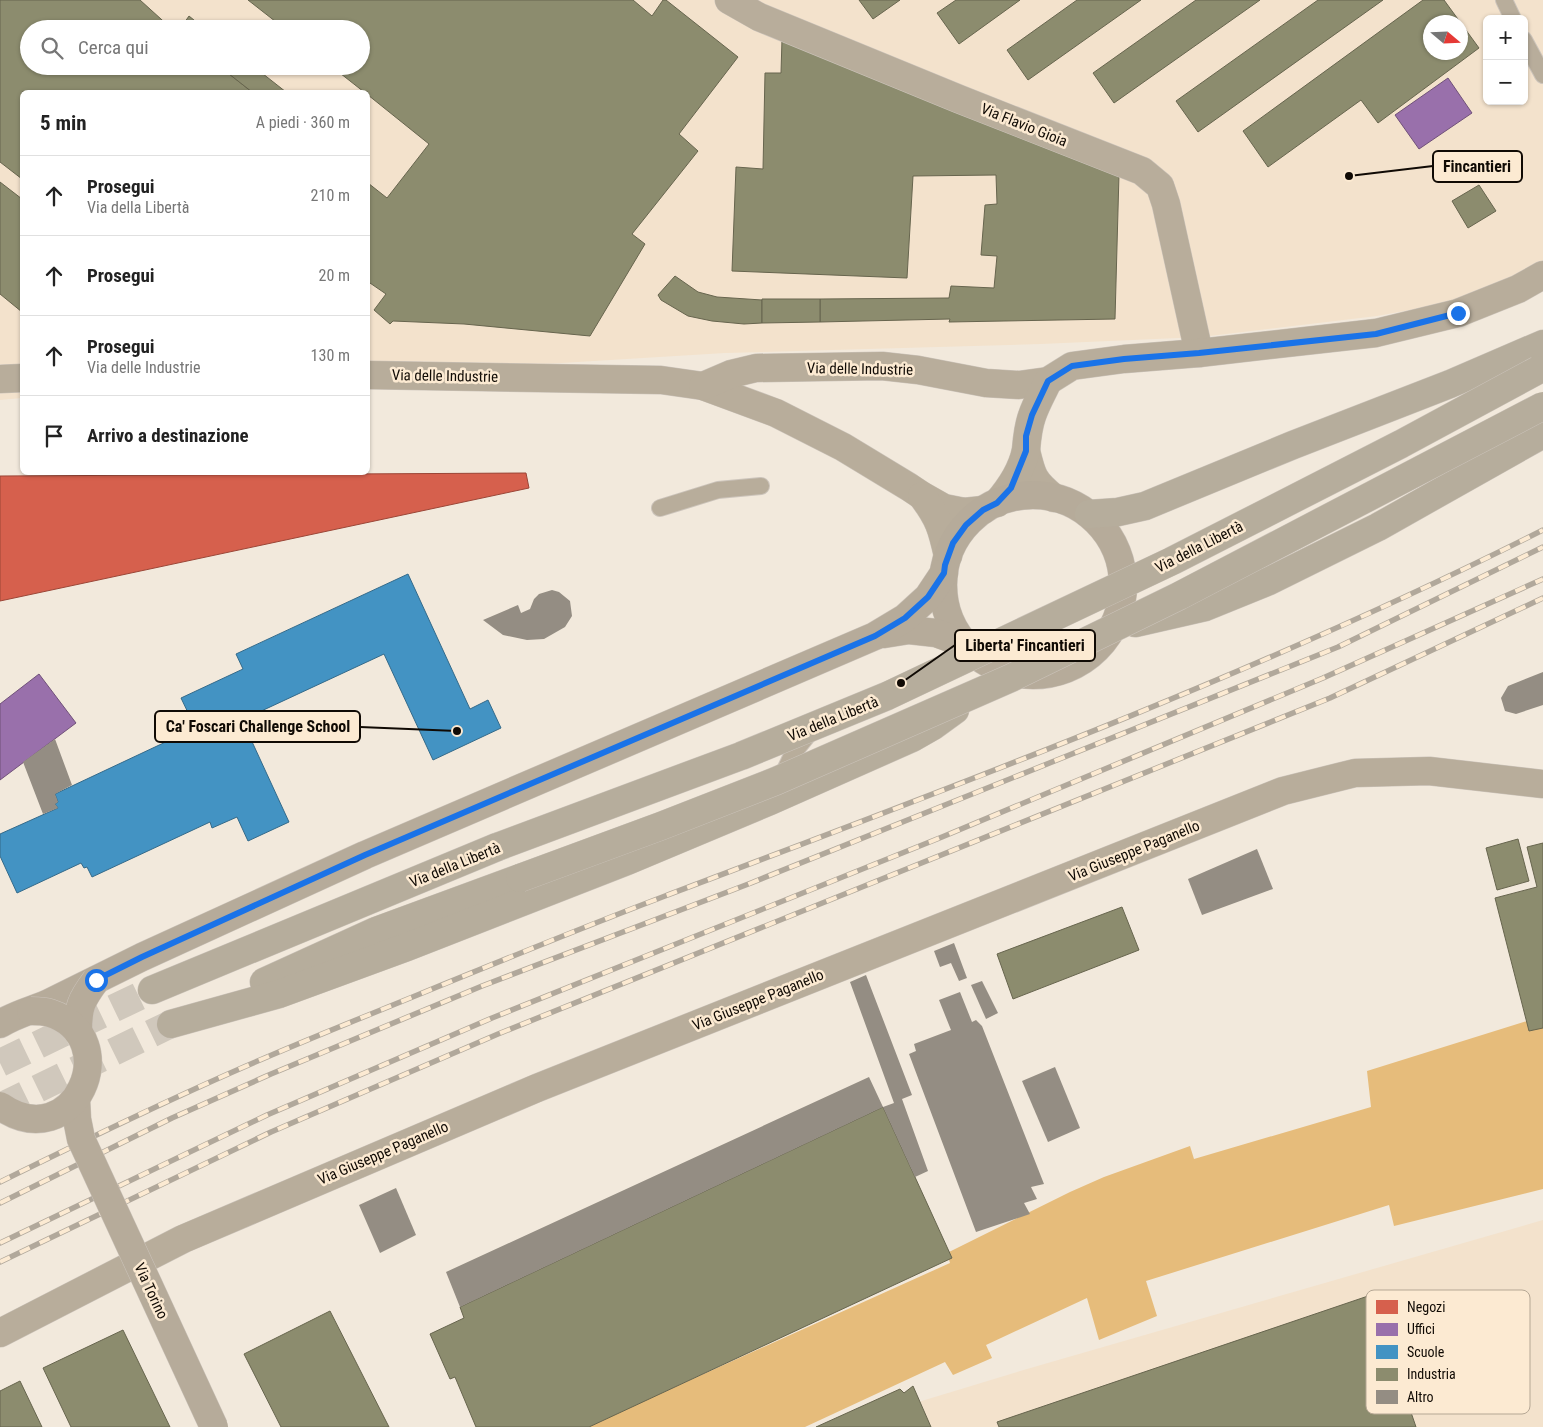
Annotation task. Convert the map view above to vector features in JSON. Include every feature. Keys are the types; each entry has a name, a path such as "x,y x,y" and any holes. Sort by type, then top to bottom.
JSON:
{"highway":[{"path":"1089,514 1118,512 1145,506 1450,384 1541,361"},
{"name":"Via della Libertà","path":"152,990 497,847 741,756 887,696 1172,561 1402,444 1541,361"},
{"path":"1003,670 1002,679 971,698 933,726 912,738 770,801 627,861 407,947 279,994 171,1024 376,931 661,826 776,781 1011,678 1179,596 1543,406"},
{"path":"1105,640 1120,628 1144,620 1205,607 1270,581 1378,527 1543,434"}],"street":[{"name":"Via Flavio Gioia","path":"729,0 759,17 1142,171 1160,186 1166,204 1199,353"},
{"name":"Via delle Industrie","path":"702,386 731,374 756,368 882,366 918,370 986,383 1019,385 1048,381 1072,366 1124,359 1376,334 1458,313 1518,289 1543,275"},
{"name":"Via delle Industrie","path":"370,375 661,380 702,386 776,413 826,438 944,508 964,512 990,507"},
{"path":"0,378 20,378"},
{"path":"1048,381 1032,415 1026,436 1026,451 1031,472 1038,485 1054,498"},
{"path":"990,507 1009,498 1038,495 1054,498 1066,501 1089,514 1108,534 1120,559 1123,587 1118,615 1105,640 1087,658 1065,670 1040,675 1003,670 971,652 956,633 947,612 943,588 946,565 953,543 966,525 1011,488 1026,451"},
{"name":"Via delle Industrie","path":"921,495 934,513 942,530 946,565"},
{"path":"0,1024 14,1015 31,1011 142,957 374,851 875,636 905,618 928,597 946,565"},
{"path":"875,636 909,630 936,633 966,644"},
{"name":"Via Giuseppe Paganello","path":"0,1334 183,1239 537,1088 1283,792 1355,774 1429,770 1543,784"},
{"path":"78,1032 78,1014 83,997 96,980"},
{"path":"0,1106 11,1114 27,1119 46,1118 62,1111 76,1100 85,1084 88,1066 86,1049 78,1032 65,1020 49,1012 31,1011"},
{"name":"Via Torino","path":"76,1100 81,1139 214,1427"},
{"name":"Via Torino","path":"46,1118 62,1128 88,1154"}],"lane":[{"path":"1504,0 1511,15"},
{"path":"1528,47 1543,75"},
{"path":"660,508 718,490 761,486"},
{"path":"770,801 792,755 818,723 838,708 919,670 944,661 968,660 1003,670"}],"shaded area":[{"path":"0,0 1543,0 1543,261 1514,277 1454,302 1377,316 1201,337 1041,344 725,353 370,375 370,90 20,90 20,398 0,400"},
{"path":"1543,1016 1543,1189 1394,1226 1389,1205 1146,1281 1157,1316 1099,1340 1087,1298 986,1345 992,1358 953,1375 945,1362 805,1427 586,1427 950,1263 947,1253 1104,1177 1190,1146 1194,1159 1371,1107 1367,1071"},
{"path":"1543,1220 1543,1427 836,1427 1027,1369"}],"building: Negozi":[{"path":"526,473 529,488 0,601 0,476"}],"building: Uffici":[{"path":"1448,78 1472,113 1419,149 1395,115"},
{"path":"39,674 76,723 0,780 0,704"}],"building: Scuole":[{"path":"408,574 470,709 488,700 501,728 433,760 384,654 242,720 289,822 248,841 237,817 212,828 210,822 92,877 87,867 84,868 81,863 17,893 0,856 0,834 58,808 55,804 58,802 55,794 172,739 170,734 193,723 181,698 243,669 236,654"}],"building: Industria":[{"path":"0,0 140,0 162,20 20,20 20,75 230,75 249,90 20,90 20,177 0,162"},
{"path":"248,0 633,0 652,16 663,0 666,0 738,57 679,134 698,151 632,234 645,244 590,336 464,324 393,321 390,324 374,310 386,294 370,283 370,185 387,198 429,144 370,97 370,90 361,90 342,75 370,75 370,20 274,20"},
{"path":"859,0 900,0 873,19"},
{"path":"956,0 1020,0 959,44 937,13"},
{"path":"1077,0 1141,0 1028,80 1007,50"},
{"path":"1196,0 1260,0 1114,103 1093,73"},
{"path":"1318,0 1383,0 1198,132 1176,101"},
{"path":"1423,0 1444,0 1455,15 1423,15 1423,60 1463,60 1378,123 1361,100 1268,167 1243,131"},
{"path":"1468,33 1479,48 1468,56"},
{"path":"782,39 1119,174 1115,319 949,322 950,319 820,322 820,299 949,298 951,286 994,288 997,256 981,255 985,205 997,204 996,175 913,176 907,278 732,271 736,167 763,169 765,73 781,73"},
{"path":"230,75 264,75 283,90 249,90"},
{"path":"0,182 20,197 20,310 0,294"},
{"path":"1479,185 1496,211 1468,228 1452,201"},
{"path":"675,276 698,292 717,297 762,300 762,323 744,324 712,321 688,316 661,300 658,295"},
{"path":"762,299 820,299 820,322 762,323"},
{"path":"1518,839 1529,881 1497,890 1486,848"},
{"path":"1543,843 1543,1028 1529,1031 1495,898 1537,887 1527,847"},
{"path":"1122,907 1139,950 1013,999 997,954"},
{"path":"883,1107 952,1258 589,1427 476,1427 455,1377 450,1379 430,1334 464,1318 460,1307"},
{"path":"1366,1297 1366,1414 1412,1414 1416,1427 999,1427 997,1422"},
{"path":"330,1311 389,1427 281,1427 244,1354"},
{"path":"123,1330 170,1427 71,1427 43,1368"},
{"path":"20,1381 42,1427 0,1427 0,1391"},
{"path":"913,1386 931,1427 816,1427 900,1389 904,1393"}],"building: Altro":[{"path":"552,590 559,592 570,601 572,616 565,627 544,639 527,640 503,635 483,620 518,605 521,613 530,609 534,599 539,594"},
{"path":"1543,672 1543,705 1516,714 1505,711 1501,698 1508,686"},
{"path":"55,739 72,785 55,794 58,802 55,804 58,808 43,814 23,762"},
{"path":"1257,849 1273,889 1202,915 1188,879"},
{"path":"954,943 967,978 959,981 951,963 940,967 934,951"},
{"path":"866,975 912,1095 902,1099 928,1171 915,1177 883,1107 894,1103 850,982"},
{"path":"982,981 998,1013 986,1019 971,985"},
{"path":"960,992 972,1022 976,1020 982,1026 1044,1184 1031,1187 1037,1199 1024,1203 1030,1214 976,1232 909,1054 916,1051 914,1044 951,1030 939,1000"},
{"path":"1055,1067 1080,1128 1048,1142 1022,1081"},
{"path":"869,1077 883,1107 460,1307 446,1272"},
{"path":"396,1188 416,1235 380,1253 359,1205"}],"tunnel":[{"path":"0,1063 152,990"},
{"path":"0,1107 171,1024"}],"railway":[{"path":"0,1182 166,1102 285,1049 602,920 887,812 1109,725 1328,632 1543,530"},
{"path":"0,1203 172,1118 271,1074 482,986 751,883 1338,647 1543,547"},
{"path":"0,1243 267,1115 492,1018 942,837 1323,678 1543,579"},
{"path":"0,1262 271,1132 498,1034 1330,698 1543,598"}],"place":[{"name":"Fincantieri","path":"1349,176"},
{"name":"Liberta' Fincantieri","path":"901,683"},
{"name":"Ca' Foscari Challenge School","path":"457,731"}],"route":[{"path":"96,980 365,855 875,636 905,618 928,597 944,573 953,543 966,525 983,510 997,503 1011,488 1026,451 1026,436 1032,415 1048,381 1072,366 1124,359 1376,334 1458,313"}]}
